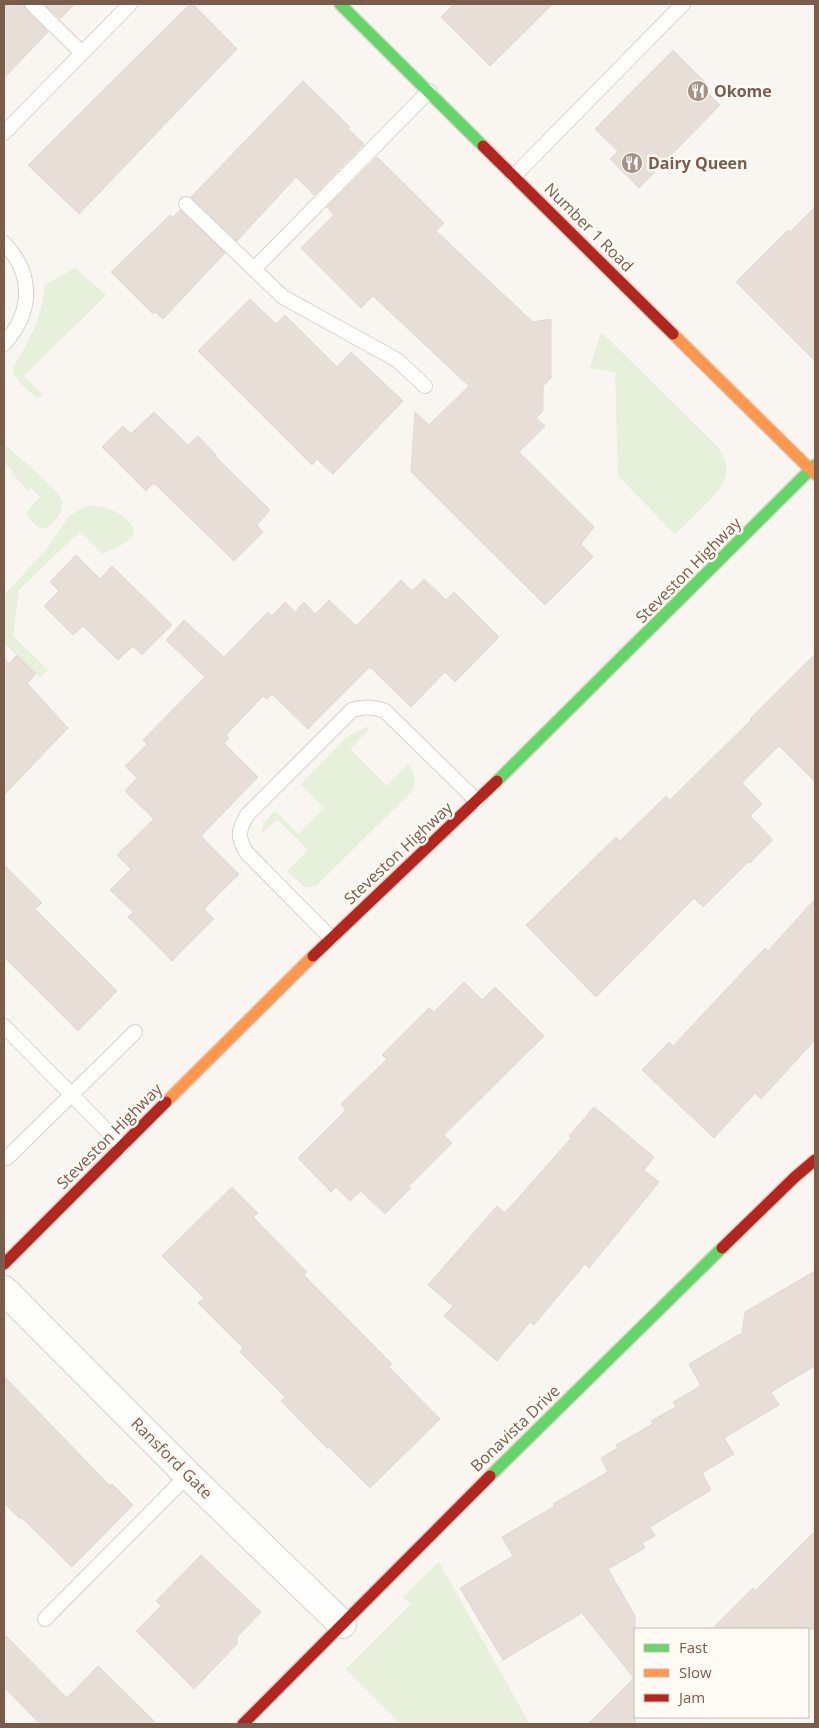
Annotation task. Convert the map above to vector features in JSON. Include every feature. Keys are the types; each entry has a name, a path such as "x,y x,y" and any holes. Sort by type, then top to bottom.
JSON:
{"street":[{"name":"Number 1 Road","path":"340,4 814,469"},
{"name":"Steveston Highway","path":"4,1264 331,938 477,801 814,469"},
{"name":"Bonavista Drive","path":"243,1724 507,1458 795,1177 815,1160"},
{"name":"Ransford Gate","path":"4,1290 188,1475 342,1624"}],"lane":[{"path":"32,4 82,53"},
{"path":"4,133 130,4"},
{"path":"514,176 683,4"},
{"path":"254,269 428,91"},
{"path":"186,204 283,297 397,360 425,386"},
{"path":"4,243 17,258 23,271 26,286 23,315 17,329 4,344"},
{"path":"331,938 246,852 239,838 247,815 352,710 362,706 374,707 385,711 477,801"},
{"path":"4,1026 122,1146"},
{"path":"7,1158 134,1032"},
{"path":"45,1619 188,1475"}],"green space":[{"path":"75,268 106,295 24,376 43,395 38,399 24,387 13,370 35,326 45,285"},
{"path":"601,332 717,446 723,455 726,471 725,479 721,486 710,500 675,534 618,476 615,372 590,368"},
{"path":"4,444 45,480 62,501 60,514 45,529 36,526 26,513 40,497 31,488 28,490 4,463"},
{"path":"88,505 106,508 122,515 131,524 134,534 124,544 103,554 80,531 19,590 13,636 48,670 40,677 4,645 4,595 46,550 69,516"},
{"path":"366,727 371,727 350,749 387,786 408,764 414,778 413,788 315,887 305,887 287,871 308,850 277,819 262,834 263,827 275,811 299,834 324,808 301,784 345,739"},
{"path":"439,1562 530,1724 401,1724 346,1669 411,1604 403,1597"}],"building":[{"path":"4,4 23,4 26,10 48,32 4,78"},
{"path":"44,4 75,4 60,19"},
{"path":"190,4 193,4 237,49 79,214 28,165"},
{"path":"454,4 553,4 490,66 441,17"},
{"path":"673,50 706,83 702,87 720,105 639,188 610,159 618,151 595,129"},
{"path":"303,81 350,127 348,129 364,144 314,195 296,177 237,241 191,197"},
{"path":"377,157 444,223 436,231 533,322 551,319 551,378 543,386 543,411 536,418 545,426 519,452 594,527 581,544 593,557 545,605 411,472 415,412 429,425 469,386 373,296 361,308 301,248 334,215 327,207"},
{"path":"815,207 815,361 736,282 788,230 790,232"},
{"path":"180,210 225,253 163,319 155,312 153,314 111,272 170,215 172,218"},
{"path":"250,299 276,324 285,315 337,367 351,352 403,401 333,474 317,459 312,465 198,351"},
{"path":"154,412 188,445 198,436 215,456 270,510 257,525 263,532 234,561 154,483 146,491 102,447 123,426 131,434"},
{"path":"76,555 100,579 112,566 172,625 142,655 133,646 118,660 83,626 73,635 44,606 59,591 50,582"},
{"path":"424,579 446,600 454,592 499,637 455,682 445,672 411,707 370,667 308,729 272,694 267,699 263,696 226,735 229,738 224,743 258,777 201,836 239,874 204,909 214,919 172,961 128,917 133,912 110,890 131,869 117,855 154,819 125,791 137,778 125,766 147,744 143,740 205,677 166,640 184,620 224,657 268,612 272,616 285,602 295,612 304,602 315,614 329,600 356,626 401,580 412,591"},
{"path":"815,654 815,782 779,746 742,783 762,804 750,816 773,840 703,907 694,898 596,997 526,925 616,837 620,841 666,796 670,800"},
{"path":"17,655 36,674 27,683 68,728 4,795 4,658 9,664"},
{"path":"4,865 42,903 35,909 117,991 78,1031 4,957"},
{"path":"815,899 815,1040 761,1099 755,1093 714,1138 642,1070 669,1042 673,1046 765,948 768,951"},
{"path":"464,982 482,1000 495,987 544,1036 444,1135 452,1143 409,1186 411,1188 385,1214 361,1191 350,1201 336,1187 331,1192 298,1158 346,1110 341,1104 387,1059 382,1055 429,1008 434,1012"},
{"path":"594,1107 654,1157 644,1170 659,1182 589,1268 585,1264 534,1325 530,1322 497,1361 444,1316 453,1306 428,1285 497,1206 505,1213 571,1138 569,1136"},
{"path":"232,1187 258,1213 253,1217 307,1272 304,1275 392,1364 389,1367 440,1419 370,1488 281,1401 285,1397 240,1352 243,1348 198,1303 204,1298 162,1256"},
{"path":"815,1271 815,1366 771,1392 779,1405 724,1438 734,1454 702,1473 711,1490 650,1527 655,1536 642,1543 645,1548 608,1569 635,1616 634,1678 582,1613 503,1660 460,1588 513,1556 502,1537 608,1472 601,1458 618,1448 616,1445 653,1424 651,1421 676,1407 673,1402 701,1386 689,1364 742,1333 745,1312"},
{"path":"4,1376 110,1486 112,1484 133,1505 72,1567 4,1503"},
{"path":"815,1531 815,1629 713,1628 753,1588 755,1591"},
{"path":"201,1555 261,1612 237,1637 237,1644 194,1689 136,1631 161,1606 156,1601"},
{"path":"4,1634 67,1698 98,1666 157,1724 40,1724 4,1687"},
{"path":"634,1678 635,1724 588,1724"}],"traffic: fast":[{"path":"340,4 483,146"},
{"path":"497,781 815,465"},
{"path":"490,1476 722,1248"}],"traffic: slow":[{"path":"673,334 815,474"},
{"path":"166,1102 313,956"}],"traffic: jam":[{"path":"483,146 673,334"},
{"path":"313,956 497,781"},
{"path":"4,1264 166,1102"},
{"path":"722,1248 815,1160"},
{"path":"243,1724 490,1476"}],"place":[{"name":"Okome","path":"698,91"},
{"name":"Dairy Queen","path":"632,163"}]}
